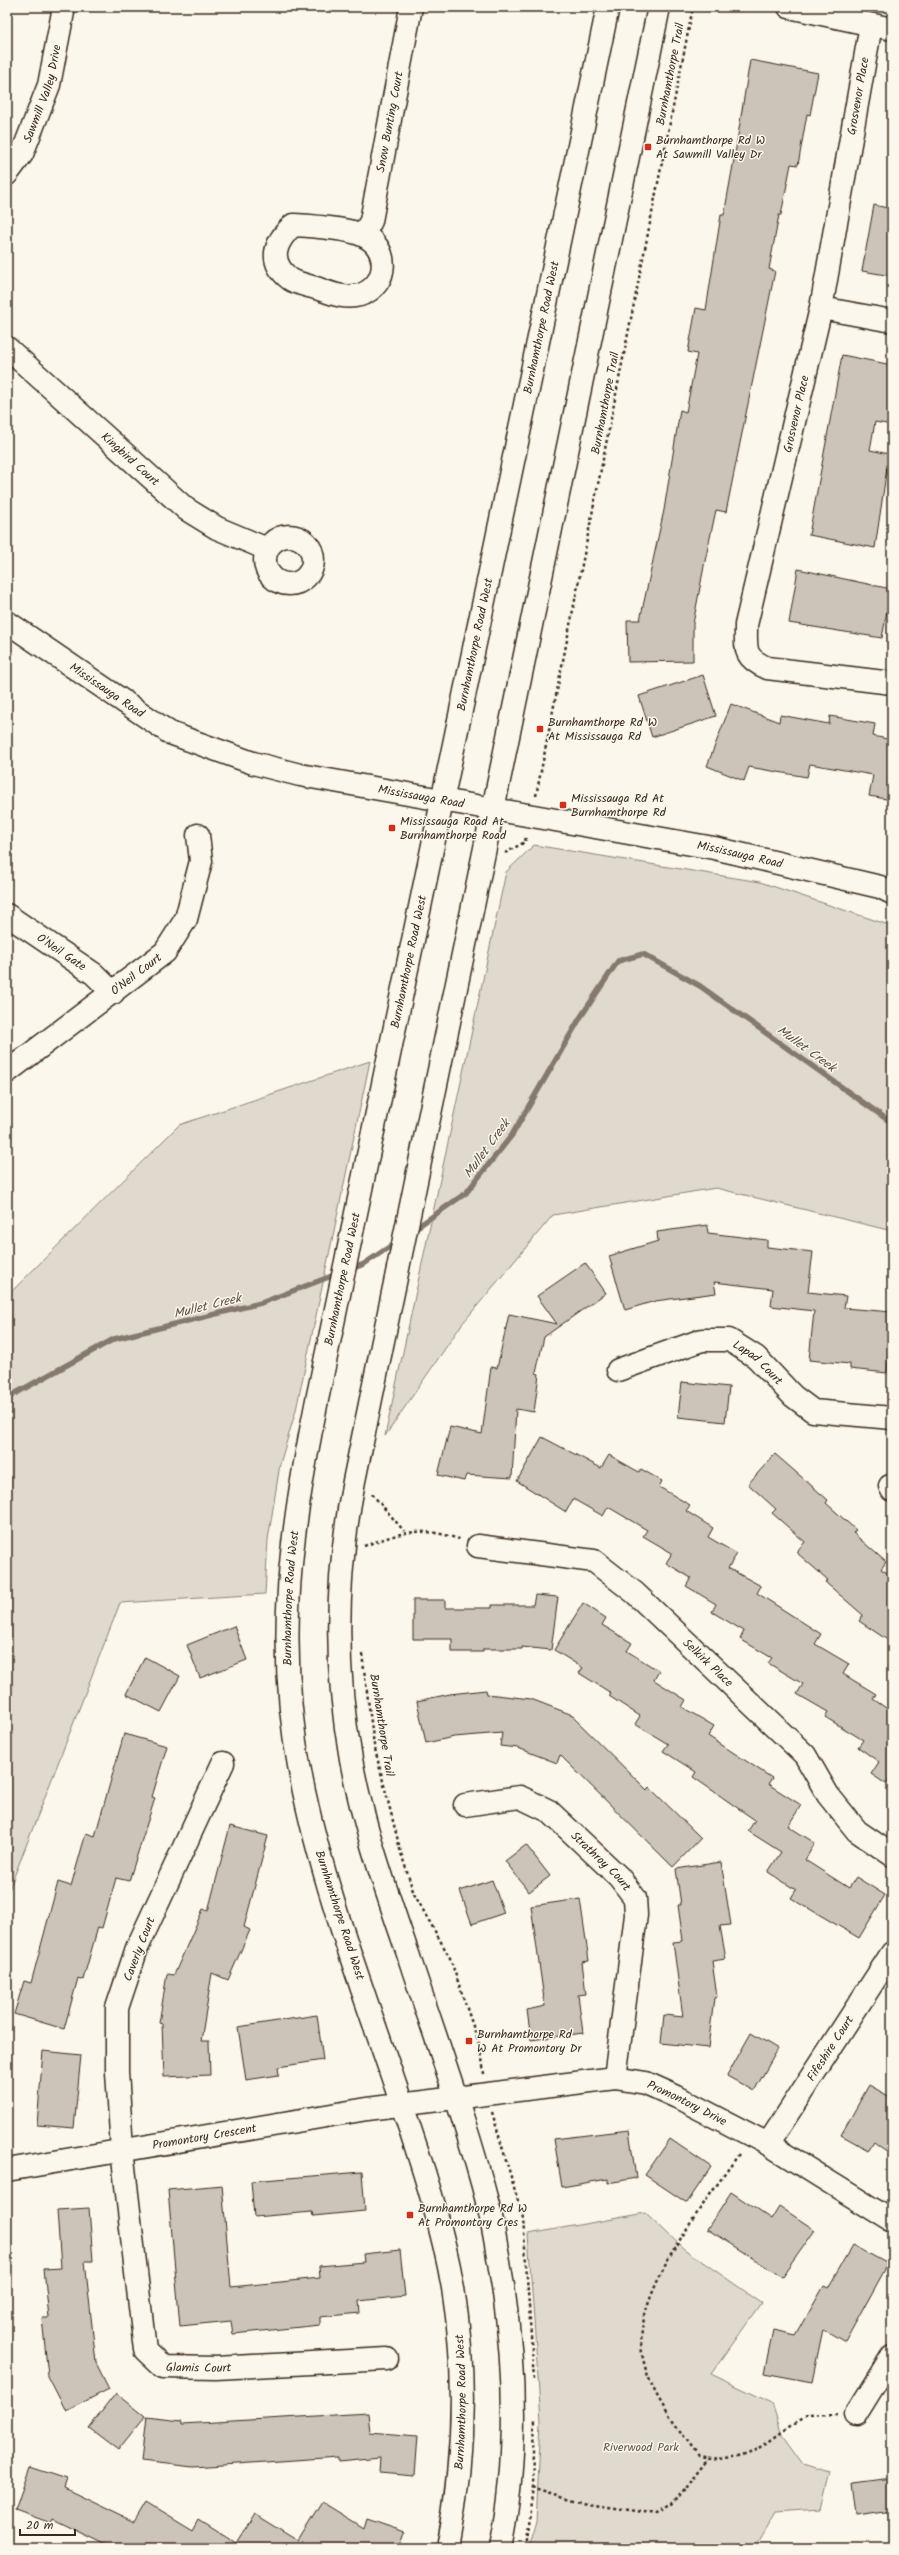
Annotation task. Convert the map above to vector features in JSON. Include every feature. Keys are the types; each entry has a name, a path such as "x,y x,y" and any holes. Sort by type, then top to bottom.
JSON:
{"main road":[{"name":"Sawmill Valley Drive","path":"7,174 22,154 49,85 64,7"},
{"name":"Snow Bunting Court","path":"363,235 371,221 412,7"},
{"name":"Burnhamthorpe Road West","path":"447,2548 457,2492 462,2418 463,2388 457,2319 447,2259 434,2205 321,1857 305,1794 292,1724 287,1659 289,1568 299,1492 318,1395 396,1028 608,7"},
{"path":"500,2548 508,2500 513,2446 513,2364 489,2208 456,2099 372,1848 352,1762 343,1704 339,1632 343,1551 349,1503 659,7"},
{"path":"789,7 892,29"},
{"name":"Grosvenor Place","path":"871,25 821,308 746,625 746,650 752,661 767,668 892,683"},
{"path":"292,225 311,226 363,235 378,248 383,258 383,273 375,287 360,295 343,297 290,280 279,265 275,252 280,238 292,225"},
{"path":"821,308 892,321"},
{"name":"Kingbird Court","path":"7,348 186,508 217,528 267,549"},
{"name":"Mississauga Road","path":"7,622 170,733 253,763 300,775 714,848 880,887 892,893"},
{"name":"O'Neil Court","path":"7,1072 165,952 186,918 201,861 198,835"},
{"name":"O'Neil Gate","path":"7,915 94,974 113,993"},
{"name":"Lapad Court","path":"618,1370 702,1340 730,1340 756,1357 793,1396 813,1410 892,1418"},
{"name":"Selkirk Place","path":"478,1546 594,1560 635,1593 805,1755 828,1795 856,1831 892,1855"},
{"name":"Caverly Court","path":"122,2150 117,2072 117,2008 137,1948 223,1763"},
{"name":"Strathroy Court","path":"466,1805 520,1797 549,1811 619,1877 635,1898 636,1914 615,2078"},
{"name":"Fifeshire Court","path":"768,2144 892,1953"},
{"name":"Promontory Drive","path":"456,2099 615,2078 646,2083 768,2144 892,2221"},
{"name":"Promontory Crescent","path":"7,2170 402,2105 456,2099"},
{"name":"Glamis Court","path":"122,2150 145,2350 163,2368 216,2368 387,2359"},
{"path":"856,2414 892,2356"}],"path":[{"name":"Burnhamthorpe Trail","path":"535,803 693,7"},
{"path":"369,1499 370,1492 404,1531"},
{"path":"363,1546 404,1531 442,1534 478,1546"},
{"path":"363,1553 364,1540"},
{"name":"Burnhamthorpe Trail","path":"362,1649 374,1745 401,1853 414,1894 450,1958 481,2050 484,2075"},
{"path":"739,2154 679,2241 646,2306 640,2331 642,2354 651,2382 670,2418 699,2456 708,2458 721,2460 747,2457 805,2419 856,2414"},
{"path":"528,2487 587,2504 656,2514 671,2506 708,2458"}],"green space":[{"path":"534,845 760,882 892,926 892,1231 716,1188 553,1215 462,1324 385,1436 506,872"},
{"path":"370,1061 296,1410 280,1464 268,1540 265,1594 120,1603 7,1895 7,1296 179,1125"},
{"name":"Riverwood Park","path":"646,2213 684,2249 762,2303 711,2374 772,2403 782,2435 803,2464 828,2472 819,2509 775,2512 754,2548 528,2548 536,2521 541,2421 528,2234"}],"building":[{"path":"750,60 818,73 810,115 807,114 798,165 791,164 781,215 779,215 769,269 775,271 726,512 716,510 705,561 693,624 693,661 628,662 627,620 640,620 664,510 680,410 686,412 697,354 688,352 696,308 706,310 721,215 724,215"},
{"path":"874,205 892,209 892,276 862,271"},
{"path":"842,355 892,365 892,425 875,422 870,450 889,454 875,548 809,535"},
{"path":"798,569 891,589 882,638 789,623"},
{"path":"703,675 716,716 652,737 639,696"},
{"path":"731,704 779,722 780,715 829,724 830,716 875,724 873,736 892,740 892,800 869,796 873,775 810,764 807,777 749,767 744,781 707,766"},
{"path":"707,1225 708,1233 767,1240 767,1247 813,1252 808,1292 846,1296 844,1308 892,1312 887,1373 850,1369 850,1364 809,1360 814,1311 771,1306 773,1289 714,1282 716,1293 655,1301 625,1310 609,1256 658,1241 657,1232"},
{"path":"585,1263 606,1293 544,1337 536,1373 539,1374 534,1412 516,1409 512,1478 466,1475 464,1481 438,1475 450,1427 482,1434 491,1367 497,1368 509,1314 557,1324 537,1296"},
{"path":"682,1382 729,1387 725,1422 678,1417"},
{"path":"542,1437 601,1468 609,1455 639,1472 641,1469 662,1481 659,1487 690,1505 686,1511 713,1528 708,1537 737,1554 728,1568 761,1586 757,1593 821,1634 815,1644 849,1664 843,1674 876,1694 873,1699 892,1712 892,1776 886,1784 871,1774 879,1762 858,1747 863,1740 825,1717 828,1712 797,1694 803,1684 768,1663 772,1658 740,1639 744,1631 712,1612 716,1604 686,1586 691,1578 666,1563 672,1553 643,1536 647,1530 608,1507 603,1516 573,1499 566,1512 517,1481"},
{"path":"775,1454 828,1500 826,1503 856,1530 853,1533 886,1562 881,1569 892,1576 892,1643 859,1621 863,1615 825,1582 828,1580 796,1552 805,1542 772,1513 776,1509 748,1484"},
{"path":"535,1595 558,1597 551,1650 522,1647 522,1649 483,1649 483,1652 452,1652 452,1639 413,1639 413,1600 445,1600 445,1608 492,1608 492,1605 533,1605"},
{"path":"583,1603 606,1618 602,1625 632,1643 627,1651 659,1671 654,1680 686,1700 682,1707 714,1726 708,1736 772,1778 768,1784 801,1805 788,1826 815,1843 805,1860 849,1888 856,1877 885,1895 859,1938 791,1898 796,1890 768,1872 781,1852 748,1831 755,1820 693,1777 696,1772 663,1751 668,1744 635,1724 640,1716 609,1696 611,1693 579,1673 583,1668 554,1650"},
{"path":"234,1626 247,1660 200,1678 187,1645"},
{"path":"145,1657 180,1676 161,1712 126,1694"},
{"path":"486,1690 487,1694 531,1699 575,1716 574,1718 647,1790 649,1787 701,1838 673,1867 560,1755 557,1763 518,1748 500,1746 502,1733 454,1737 426,1743 417,1701 450,1694"},
{"path":"124,1734 167,1746 152,1797 155,1798 129,1881 116,1878 102,1928 98,1927 83,1980 78,1978 64,2029 14,2014 24,1981 31,1983 58,1882 71,1886 86,1833 95,1836"},
{"path":"230,1826 268,1836 244,1927 250,1930 228,1980 212,1973 201,2041 209,2041 210,2075 164,2077 162,2024 159,2023 167,1974 174,1975 203,1909 208,1911"},
{"path":"526,1845 550,1876 529,1892 505,1861"},
{"path":"721,1862 731,1925 720,1926 726,1959 712,1961 717,1997 714,1998 708,2048 661,2043 664,2015 683,2017 673,1942 683,1941 678,1905 681,1905 676,1869"},
{"path":"492,1880 504,1913 472,1924 460,1891"},
{"path":"580,1899 589,1961 582,1962 586,1994 578,1995 583,2033 531,2040 527,2010 545,2006 531,1906"},
{"path":"317,2015 323,2060 278,2067 279,2075 246,2080 238,2027"},
{"path":"751,2033 778,2049 754,2091 727,2076"},
{"path":"43,2051 81,2055 74,2128 37,2125"},
{"path":"869,2085 892,2098 892,2156 873,2142 868,2150 841,2135"},
{"path":"629,2130 636,2178 608,2183 608,2179 562,2187 554,2139"},
{"path":"670,2139 711,2167 687,2203 645,2175"},
{"path":"362,2172 365,2211 313,2216 312,2212 254,2217 251,2181"},
{"path":"222,2185 231,2287 320,2278 319,2266 364,2262 363,2254 400,2250 405,2296 359,2301 360,2313 320,2317 320,2325 233,2334 231,2321 180,2326 168,2190"},
{"path":"731,2192 771,2219 779,2206 815,2230 782,2277 707,2229"},
{"path":"89,2208 93,2261 85,2261 96,2363 109,2389 66,2411 48,2376 42,2318 49,2318 44,2269 61,2268 57,2210"},
{"path":"853,2245 888,2264 845,2342 823,2329 812,2382 764,2373 773,2330 796,2335 824,2286 828,2288"},
{"path":"116,2393 145,2416 118,2450 89,2428"},
{"path":"368,2413 370,2432 418,2436 415,2475 379,2472 380,2457 338,2461 338,2457 193,2467 141,2461 146,2417 182,2421 182,2424"},
{"path":"30,2467 67,2479 64,2488 134,2522 146,2502 192,2530 198,2519 236,2543 254,2514 298,2541 322,2502 364,2528 367,2518 405,2531 399,2548 113,2548 53,2519 51,2523 15,2510"},
{"path":"892,2478 892,2511 857,2516 853,2483"}],"waterway":[{"name":"Mullet Creek","path":"413,1230 466,1193 512,1135 580,1018 618,961 643,954 700,986 892,1123"},
{"name":"Mullet Creek","path":"351,1269 364,1264 398,1241"},
{"name":"Mullet Creek","path":"7,1398 114,1339 261,1303 337,1274"}],"place":[{"name":"Burnhamthorpe Rd W At Sawmill Valley Dr","path":"648,147"},
{"name":"Burnhamthorpe Rd W At Mississauga Rd","path":"540,729"},
{"name":"Mississauga Rd At Burnhamthorpe Rd","path":"563,805"},
{"name":"Mississauga Road At Burnhamthorpe Road","path":"392,828"},
{"name":"Burnhamthorpe Rd W At Promontory Dr","path":"469,2041"},
{"name":"Burnhamthorpe Rd W At Promontory Cres","path":"410,2215"}]}
